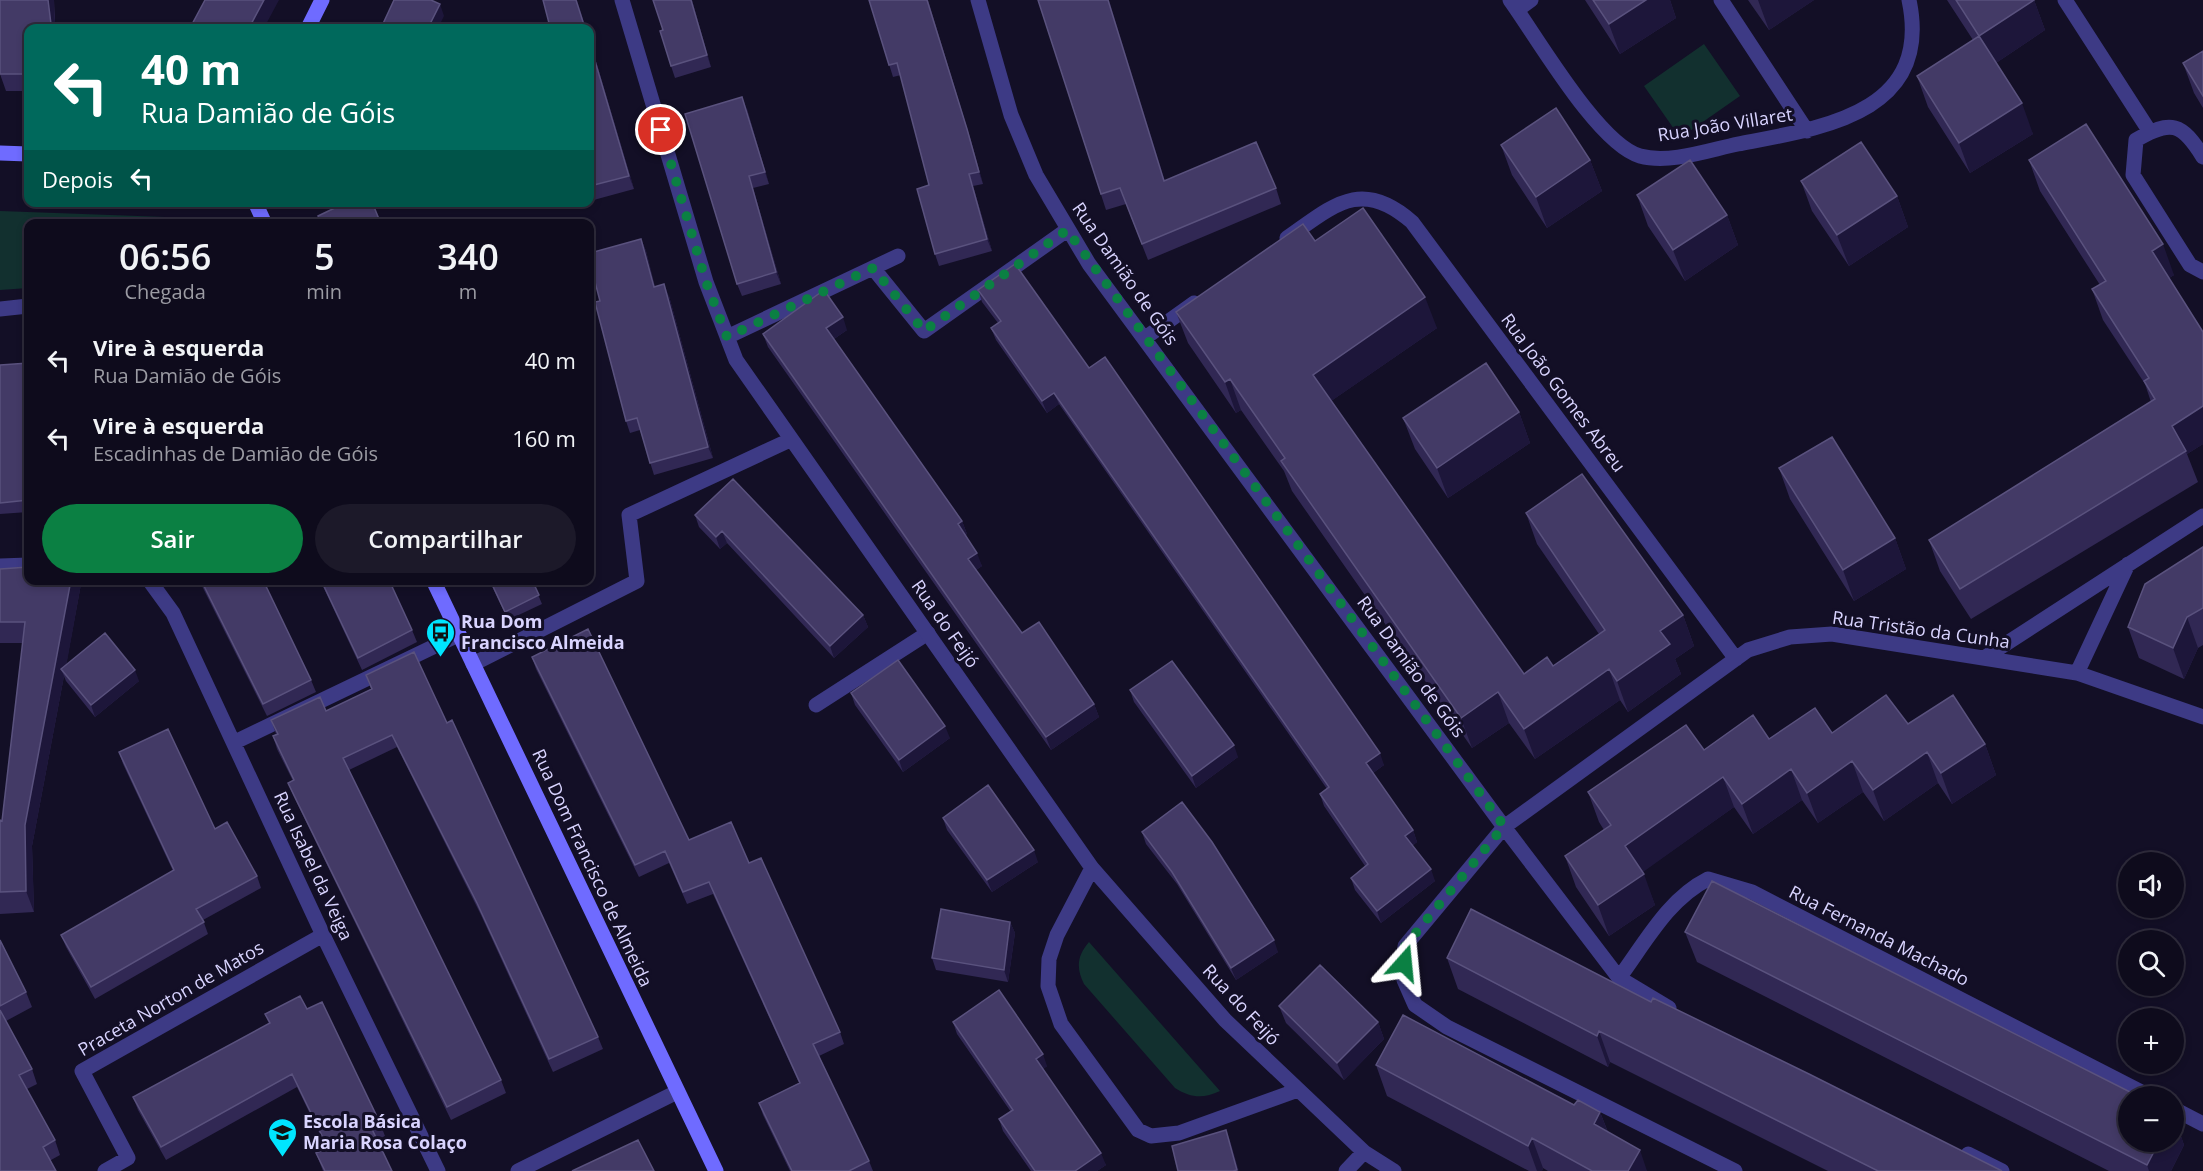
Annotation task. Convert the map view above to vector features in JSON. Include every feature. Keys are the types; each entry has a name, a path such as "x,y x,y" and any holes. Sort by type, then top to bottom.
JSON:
{"main road":[{"path":"310,24 322,0"},
{"path":"0,153 24,154"},
{"name":"Rua Dom Francisco de Almeida","path":"435,585 716,1171"}],"street":[{"name":"Rua do Feijó","path":"622,0 706,282 736,360 1092,868 1226,1020 1364,1152 1394,1171"},
{"name":"Rua Damião de Góis","path":"978,0 1011,115 1036,175 1067,230 1504,826 1619,978 1656,1002 1687,1017"},
{"path":"1514,5 1531,0"},
{"path":"1721,0 1807,131"},
{"name":"Rua João Villaret","path":"1514,5 1595,121 1614,141 1639,156 1669,157 1807,131 1842,121 1880,101 1898,81 1911,51 1912,17 1909,0"},
{"path":"2065,0 2150,132"},
{"path":"2203,157 2191,138 2180,130 2158,127 2136,141 2133,175 2190,265 2203,272"},
{"name":"Rua João Gomes Abreu","path":"1272,248 1331,207 1350,200 1372,198 1392,205 1412,222 1736,659"},
{"path":"873,268 924,331 1067,230"},
{"path":"727,337 898,256"},
{"path":"1144,338 1203,296"},
{"path":"0,309 24,306"},
{"path":"473,664 637,581 629,515 790,440"},
{"path":"1984,658 2203,516"},
{"path":"2078,673 2128,564"},
{"path":"0,567 24,565"},
{"name":"Rua Isabel da Veiga","path":"153,585 173,613 323,935 438,1171"},
{"path":"816,705 928,633"},
{"path":"235,742 458,634"},
{"name":"Rua Tristão da Cunha","path":"1735,1171 1447,1027 1415,1005 1404,980 1405,946 1504,826 1748,650 1790,637 1832,634 2078,673 2203,717"},
{"path":"1092,868 1057,935 1049,959 1048,986 1061,1024 1138,1130 1151,1136 1179,1133 1298,1090"},
{"name":"Rua Fernanda Machado","path":"1619,978 1668,911 1689,889 1708,879 1752,892 2130,1086"},
{"name":"Praceta Norton de Matos","path":"105,1171 128,1158 82,1071 323,935"},
{"path":"518,1171 677,1092"},
{"path":"2184,1114 2203,1124"},
{"path":"1950,1145 2002,1171"},
{"path":"1346,1171 1364,1152"}],"green space":[{"path":"1704,44 1740,96 1687,133 1674,129 1644,86"},
{"path":"0,211 198,219 24,219 24,288 0,290"},
{"path":"1089,942 1220,1091 1197,1096 1186,1094 1175,1088 1084,984 1079,962"}],"building":[{"path":"0,0 48,0 51,24 24,24 24,74 0,74"},
{"path":"205,0 264,0 251,24 192,24"},
{"path":"394,0 431,0 440,4 430,24 383,24"},
{"path":"543,0 576,0 584,24 546,24 549,23"},
{"path":"653,0 691,0 707,55 671,66"},
{"path":"869,0 927,0 979,172 969,174 987,239 935,254 917,189 929,185 897,63 889,65"},
{"path":"1038,0 1108,0 1164,181 1256,142 1276,188 1142,244 1120,188 1101,194"},
{"path":"1593,0 1646,0 1609,24"},
{"path":"1956,0 2034,0 1979,36"},
{"path":"1979,36 2022,103 1959,143 1917,76"},
{"path":"2203,51 2203,96 2183,63"},
{"path":"594,58 629,176 594,185"},
{"path":"742,97 765,172 749,176 776,272 737,284 685,114"},
{"path":"1556,108 1590,160 1536,197 1501,145"},
{"path":"2086,124 2163,244 2152,251 2203,332 2203,406 2172,426 2186,451 1960,589 1929,540 2155,399 2144,381 2149,378 2092,289 2106,281 2029,160"},
{"path":"1861,142 1897,196 1837,235 1801,181"},
{"path":"1690,160 1727,215 1673,250 1637,195"},
{"path":"337,207 374,207 379,219 319,219 318,216"},
{"path":"1363,208 1425,297 1313,375 1524,674 1547,657 1553,666 1605,630 1526,513 1582,474 1683,615 1660,631 1670,644 1617,681 1609,669 1524,729 1498,692 1461,718 1281,461 1285,458 1230,379 1225,382 1176,312 1303,224 1315,241"},
{"path":"641,239 654,287 664,284 708,447 650,463 637,418 626,421 595,302 600,301 594,278 594,252"},
{"path":"1015,264 1089,368 1105,357 1380,753 1366,763 1413,830 1405,836 1431,869 1377,911 1351,878 1368,864 1320,794 1329,787 1054,393 1042,401 991,328 1001,321 978,290"},
{"path":"824,290 843,317 826,328 962,521 958,524 977,553 968,559 1022,633 1039,622 1094,704 1046,737 763,334"},
{"path":"24,363 24,500 0,503 0,365"},
{"path":"1486,363 1519,412 1437,468 1403,418"},
{"path":"1832,437 1895,538 1843,570 1779,468"},
{"path":"733,479 863,615 830,646 722,531 716,537 695,515"},
{"path":"2203,547 2203,608 2187,617 2173,648 2128,627 2145,584"},
{"path":"24,567 24,585 70,585 25,825 26,891 0,892 0,820 2,821 25,622 0,622 0,569"},
{"path":"204,585 265,585 311,680 263,704"},
{"path":"323,585 391,585 412,630 358,658"},
{"path":"492,585 534,585 539,595 505,612"},
{"path":"588,629 689,840 731,822 749,863 761,858 840,1032 813,1044 869,1161 849,1171 792,1171 759,1103 800,1083 709,882 683,892 665,851 635,865 532,657"},
{"path":"105,633 135,670 91,705 61,669"},
{"path":"414,652 447,723 452,720 598,1037 549,1059 477,903 392,735 343,758 501,1080 447,1107 288,783 294,780 273,736 278,734 271,720 320,697 326,711 372,689 366,675"},
{"path":"898,660 945,726 899,760 851,693"},
{"path":"1172,661 1234,745 1192,776 1130,690"},
{"path":"1886,695 1908,724 1953,695 1985,744 1941,773 1927,752 1873,790 1852,761 1807,793 1791,769 1742,804 1723,777 1625,846 1644,874 1598,905 1565,856 1611,825 1588,792 1686,725 1704,750 1753,715 1769,739 1815,708 1832,733"},
{"path":"168,729 215,829 227,822 257,876 196,909 204,922 91,987 61,935 174,870 119,752"},
{"path":"988,785 1034,850 987,880 943,818"},
{"path":"1182,802 1212,842 1274,940 1231,968 1172,872 1142,832"},
{"path":"1712,881 2118,1086 2118,1150 1685,932"},
{"path":"941,909 1010,922 1004,970 932,958"},
{"path":"1471,909 1651,1002 1653,998 2002,1171 1878,1171 1599,1031 1597,1036 1447,958"},
{"path":"0,940 26,992 0,1006"},
{"path":"1320,965 1378,1022 1337,1063 1279,1006"},
{"path":"999,990 1043,1054 1036,1059 1101,1153 1075,1171 1035,1171 999,1119 1013,1110 953,1022"},
{"path":"300,996 307,1009 322,1002 380,1123 371,1127 392,1171 325,1171 316,1153 328,1148 292,1074 161,1147 133,1097 270,1023 265,1014"},
{"path":"0,1010 32,1069 19,1075 55,1140 43,1147 56,1171 0,1171"},
{"path":"1403,1015 1574,1105 1578,1100 1600,1112 1594,1124 1640,1150 1628,1171 1592,1171 1532,1138 1528,1146 1376,1065"},
{"path":"1226,1130 1237,1170 1178,1171 1172,1146"},
{"path":"638,1140 654,1171 572,1171"},
{"path":"2121,1152 2154,1152 2147,1165"}],"place":[{"name":"Rua Dom Francisco Almeida","path":"440,658"},
{"name":"Escola Básica Maria Rosa Colaço","path":"282,1158"}],"route":[{"path":"661,130 706,282 727,337 873,268 924,331 1067,230 1089,264 1504,826 1405,946 1404,963"}]}
